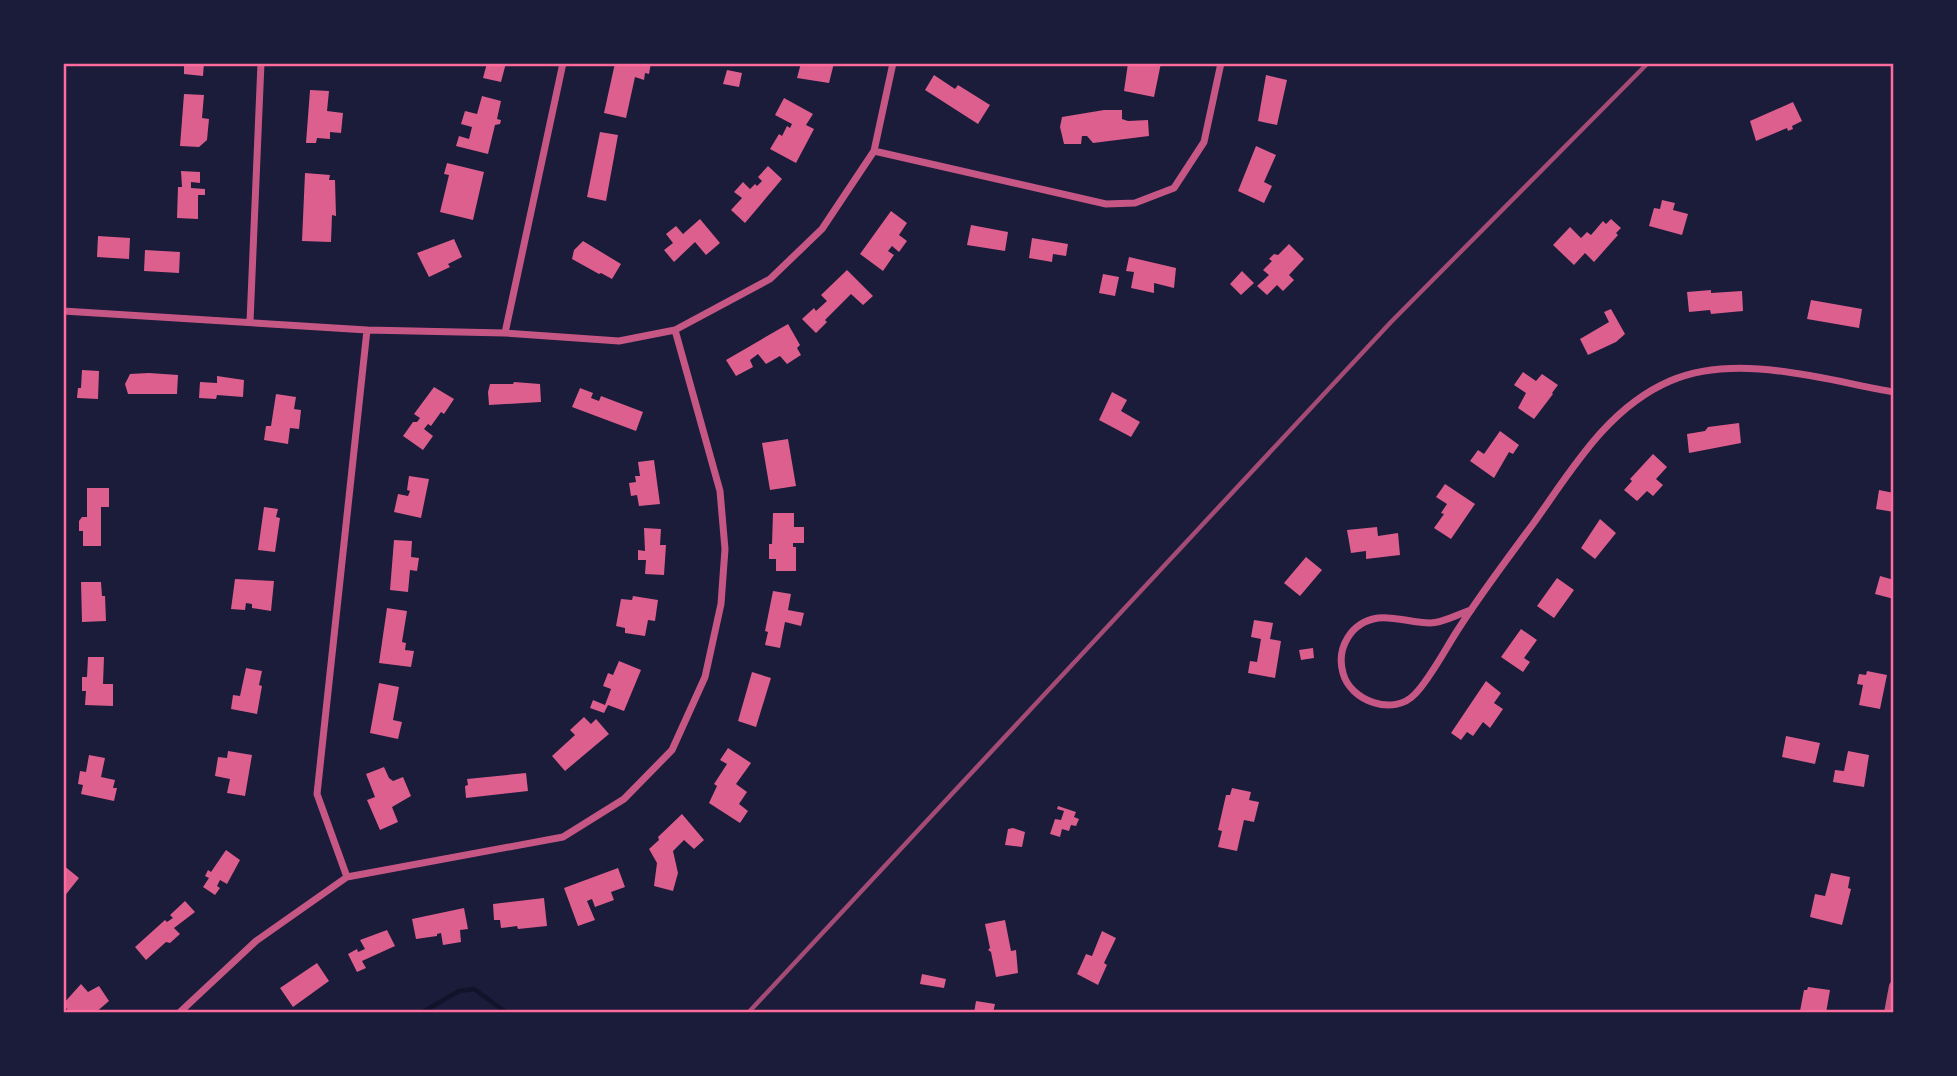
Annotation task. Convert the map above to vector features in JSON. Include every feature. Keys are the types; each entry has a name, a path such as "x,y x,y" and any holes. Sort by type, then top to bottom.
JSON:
{"street":[{"path":"250,322 261,63"},
{"path":"505,333 563,63"},
{"path":"63,311 367,330 505,333 619,341 675,330 770,279 822,229 874,151 893,63"},
{"path":"874,151 1106,204 1135,203 1174,188 1204,142 1221,63"},
{"path":"347,877 317,794 320,745 367,330"},
{"path":"178,1013 256,941 347,877 563,837 624,799 672,750 705,677 721,604 725,549 720,491 675,330"},
{"path":"1471,610 1433,623 1379,618 1363,623 1346,639 1340,657 1343,676 1353,692 1375,704 1396,704 1414,696 1471,610 1594,439 1645,394 1698,372 1731,368 1768,369 1894,392"},
{"path":"1889,1013 1894,986"}],"building":[{"path":"184,63 204,63 203,76 184,74"},
{"path":"487,63 506,63 501,82 483,78"},
{"path":"615,63 651,63 649,74 645,73 644,80 635,77 626,118 604,113"},
{"path":"801,63 834,63 829,83 797,78"},
{"path":"1128,63 1161,63 1154,97 1124,91"},
{"path":"727,70 742,73 739,87 723,84"},
{"path":"934,75 955,89 958,85 990,105 978,124 925,90"},
{"path":"1266,75 1287,80 1277,125 1258,121"},
{"path":"310,90 329,91 327,111 343,113 341,133 330,132 330,139 317,138 316,143 306,143"},
{"path":"184,94 204,95 202,118 209,119 207,140 199,147 180,146"},
{"path":"482,96 501,101 497,119 501,120 500,124 495,125 488,154 456,146 459,136 469,139 472,127 461,124 465,111 477,114"},
{"path":"784,98 813,114 806,125 814,129 796,163 770,149 779,134 782,136 787,126 790,128 792,124 775,115"},
{"path":"1793,102 1802,121 1792,126 1793,129 1788,131 1787,128 1756,141 1750,121"},
{"path":"1122,110 1122,119 1128,121 1148,120 1149,136 1093,143 1087,136 1082,136 1081,144 1064,144 1060,127 1062,117"},
{"path":"600,132 618,135 606,201 587,197"},
{"path":"1256,146 1276,155 1264,182 1272,186 1264,203 1238,191"},
{"path":"447,163 484,172 473,220 440,212 449,175 444,174"},
{"path":"768,166 782,179 745,223 731,210 742,198 734,192 743,182 750,189 755,184 757,186 762,181 758,177"},
{"path":"181,171 200,172 200,183 191,182 191,188 205,189 205,195 198,195 198,219 177,218 178,187 182,187"},
{"path":"305,173 330,175 329,180 335,180 336,216 332,215 331,242 302,241"},
{"path":"1662,200 1675,203 1673,210 1688,214 1682,235 1649,226 1654,208 1660,209"},
{"path":"891,211 907,223 899,235 907,241 899,252 892,246 888,251 894,255 883,271 860,254"},
{"path":"700,219 720,243 706,255 695,242 674,262 664,250 673,243 666,234 676,226 683,234"},
{"path":"1611,219 1621,228 1594,262 1585,253 1574,265 1553,245 1570,227 1581,238 1587,232 1591,235 1603,221 1606,224"},
{"path":"971,225 1008,232 1005,251 967,245"},
{"path":"98,236 130,238 129,259 97,257"},
{"path":"1032,238 1068,244 1066,256 1053,254 1052,262 1029,258"},
{"path":"454,239 462,257 448,264 450,267 429,277 417,253"},
{"path":"583,241 621,264 612,279 572,259 574,250"},
{"path":"1289,244 1304,259 1289,275 1294,280 1283,291 1277,285 1267,295 1257,286 1269,275 1263,270 1272,261 1269,259 1274,254 1278,255"},
{"path":"145,250 180,252 179,273 144,271"},
{"path":"1129,257 1176,268 1174,288 1154,283 1154,293 1131,288 1134,272 1126,271"},
{"path":"847,270 873,296 863,305 851,294 816,333 802,319 827,301 821,295"},
{"path":"1242,271 1254,283 1241,295 1230,284"},
{"path":"1103,274 1119,277 1115,296 1099,293"},
{"path":"1711,290 1711,293 1742,291 1743,311 1711,314 1710,310 1689,312 1687,292"},
{"path":"1811,300 1862,309 1859,328 1807,319"},
{"path":"1611,309 1625,334 1616,342 1588,355 1580,339 1609,322 1604,312"},
{"path":"788,324 800,345 797,348 801,355 787,364 780,356 766,364 758,354 750,360 753,367 736,376 726,360"},
{"path":"82,370 99,371 98,399 77,398 78,388 81,388"},
{"path":"1523,372 1536,381 1542,374 1558,385 1534,419 1518,408 1526,393 1514,385"},
{"path":"130,374 178,375 177,394 128,394 125,384"},
{"path":"217,376 244,380 243,397 217,395 216,399 199,398 200,382 217,383"},
{"path":"490,384 540,384 541,402 489,405"},
{"path":"434,387 454,399 444,414 441,412 431,426 428,424 424,429 433,436 423,450 403,436 413,422 420,418 414,414"},
{"path":"580,388 593,393 591,398 599,401 601,396 643,412 636,431 572,407"},
{"path":"1112,392 1127,400 1121,411 1140,422 1131,437 1099,420"},
{"path":"276,394 296,397 294,409 301,410 299,429 290,428 288,444 264,440 266,426 271,426"},
{"path":"1739,423 1741,443 1689,453 1687,434 1705,431 1708,427"},
{"path":"1500,431 1519,445 1513,454 1509,452 1494,478 1470,461 1478,450 1484,454"},
{"path":"788,439 796,486 770,490 762,443"},
{"path":"1653,454 1667,467 1656,479 1663,485 1653,496 1647,491 1637,501 1624,490 1632,481 1630,479"},
{"path":"654,460 660,504 639,506 637,495 631,496 629,483 636,482 635,476 640,476 638,462"},
{"path":"409,476 429,479 421,518 394,512 398,494 408,496"},
{"path":"1445,484 1475,504 1451,539 1434,528 1444,514 1441,513 1447,504 1436,497"},
{"path":"87,488 109,488 109,507 101,507 101,546 83,546 83,531 79,531 79,521 82,517 87,517"},
{"path":"1879,490 1894,493 1894,512 1876,509"},
{"path":"264,507 278,509 276,517 280,518 275,552 258,550"},
{"path":"773,513 794,513 794,527 804,527 804,543 793,543 793,547 796,547 796,571 776,571 776,559 769,559"},
{"path":"1600,519 1616,533 1595,559 1581,548"},
{"path":"1377,527 1378,536 1398,533 1400,555 1366,559 1366,551 1351,553 1347,530"},
{"path":"644,528 661,529 660,545 666,545 664,575 645,574 646,560 638,560 638,550 645,551"},
{"path":"394,540 412,541 411,557 419,558 417,571 410,570 408,592 390,590"},
{"path":"1306,557 1322,570 1300,596 1284,583"},
{"path":"1880,576 1894,580 1894,599 1875,594"},
{"path":"1557,578 1574,590 1554,618 1537,606"},
{"path":"235,579 274,581 271,611 252,608 252,604 246,603 245,610 231,609"},
{"path":"81,582 101,582 102,596 105,596 106,621 82,622"},
{"path":"773,591 791,594 788,610 804,613 801,626 785,622 780,648 765,645"},
{"path":"633,596 658,600 655,621 648,620 645,636 625,633 625,628 616,626 621,599 632,600"},
{"path":"387,608 407,611 402,642 406,643 405,650 414,651 411,667 379,663"},
{"path":"1254,620 1273,623 1270,639 1281,641 1275,678 1248,673 1250,661 1257,662 1261,639 1251,637"},
{"path":"1521,629 1537,640 1524,658 1530,662 1523,672 1501,657"},
{"path":"1313,648 1314,658 1301,660 1299,650"},
{"path":"88,657 104,657 103,684 113,684 113,706 85,705 86,691 82,691 82,677 87,677"},
{"path":"619,661 641,670 624,711 608,705 604,713 590,708 593,700 605,705 611,689 603,686 608,673 613,675"},
{"path":"246,668 262,671 257,714 231,709 233,695 240,696"},
{"path":"1867,671 1887,675 1880,709 1859,705 1863,685 1857,684 1859,674 1866,675"},
{"path":"752,672 771,678 756,727 738,721"},
{"path":"1486,681 1501,693 1494,703 1503,709 1490,728 1483,722 1473,736 1467,732 1461,740 1451,733"},
{"path":"379,683 399,687 393,720 402,722 398,739 370,733"},
{"path":"584,717 591,724 596,719 609,734 565,771 552,756 575,735 570,730"},
{"path":"1786,736 1820,743 1815,764 1782,757"},
{"path":"728,748 751,763 736,784 747,792 739,804 748,811 740,823 709,803 717,786 714,784 727,764 720,760"},
{"path":"228,751 252,755 245,796 227,793 230,779 215,776 218,757 227,758"},
{"path":"1848,751 1869,755 1864,787 1833,782 1835,770 1844,771"},
{"path":"89,755 105,758 101,777 115,780 113,788 117,788 114,801 81,794 83,785 78,784 80,771 86,772"},
{"path":"384,767 393,781 403,777 411,796 392,807 398,822 380,830 367,800 375,797 366,774"},
{"path":"526,773 528,791 466,798 467,779"},
{"path":"1232,788 1251,792 1249,800 1259,802 1254,822 1244,820 1237,851 1218,847 1222,831 1218,830 1226,795 1230,795"},
{"path":"1058,806 1076,812 1074,817 1079,819 1076,826 1071,825 1069,831 1062,829 1060,837 1050,834 1055,819 1061,820 1064,811 1057,809"},
{"path":"682,814 704,840 694,849 684,840 673,851 678,873 673,891 654,886 657,863 649,849"},
{"path":"1008,829 1025,832 1022,847 1005,845"},
{"path":"226,850 240,860 227,884 220,880 217,886 220,888 215,895 203,887 209,878 205,876 208,870 211,872"},
{"path":"63,865 79,878 63,898"},
{"path":"618,868 625,887 611,892 614,900 595,907 592,899 587,901 595,920 578,926 564,888"},
{"path":"1831,873 1850,877 1848,888 1851,889 1842,925 1810,917 1815,894 1825,896"},
{"path":"544,898 547,926 501,928 500,920 494,920 493,904"},
{"path":"185,901 195,912 174,928 180,934 170,943 166,942 146,960 135,947 165,920 167,922 173,918 170,915"},
{"path":"464,908 468,929 460,930 461,942 443,945 441,933 416,939 412,919"},
{"path":"1005,920 1011,951 1016,950 1018,973 996,977 991,952 988,950 990,948 985,924"},
{"path":"387,930 395,946 362,961 366,968 357,972 348,954 357,949 358,952 365,949 360,940"},
{"path":"1102,931 1116,938 1104,963 1107,965 1098,985 1077,974 1086,954 1092,956"},
{"path":"317,963 329,981 293,1007 280,988"},
{"path":"922,974 946,979 944,988 920,984"},
{"path":"81,984 88,992 99,986 109,1001 95,1013 70,1013 63,1004"},
{"path":"1808,987 1830,990 1826,1013 1800,1011 1804,990"},
{"path":"976,1001 995,1004 993,1013 974,1013"}],"waterway":[{"path":"421,1013 459,991 474,989 507,1013"}],"railway":[{"path":"748,1013 1391,322 1648,63"}]}
